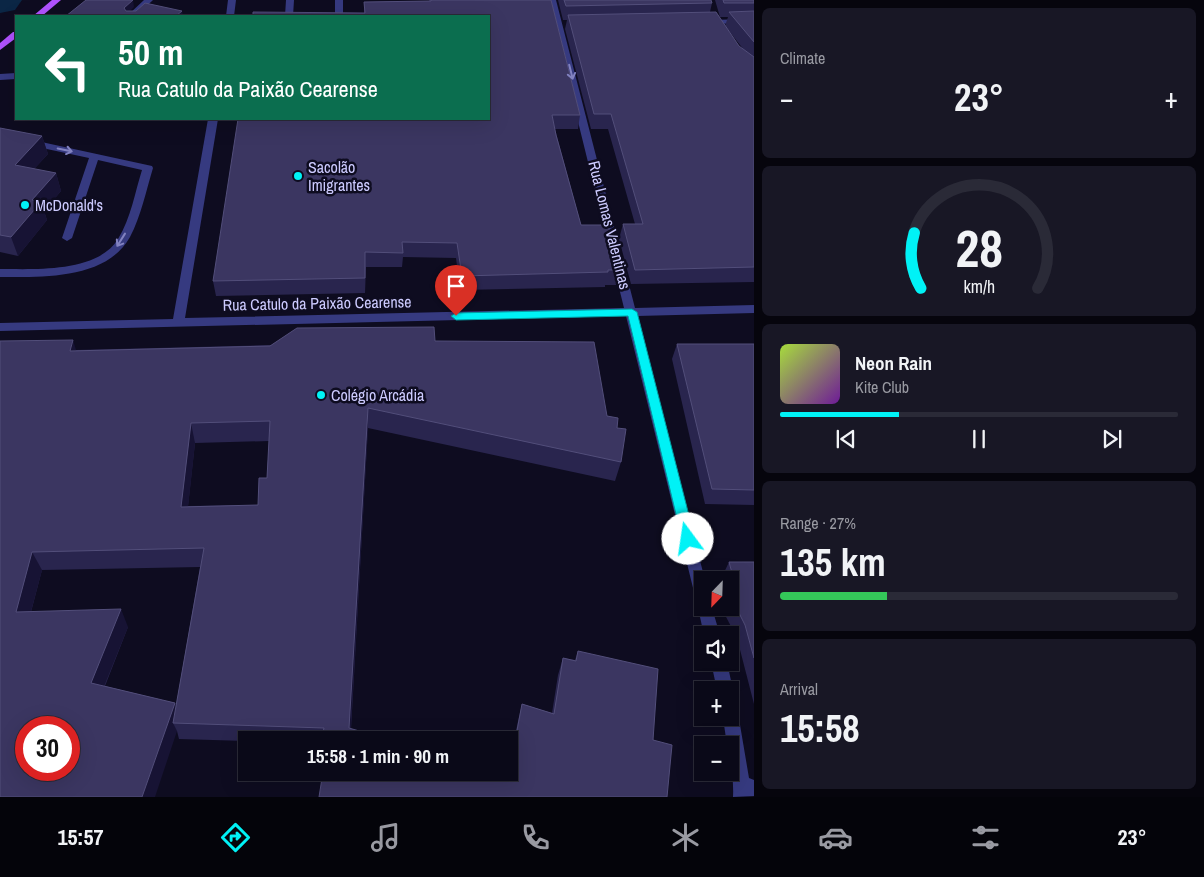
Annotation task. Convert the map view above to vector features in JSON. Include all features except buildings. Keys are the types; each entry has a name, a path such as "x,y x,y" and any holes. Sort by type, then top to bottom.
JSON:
{"main road":[{"path":"38,15 57,0"},
{"path":"0,47 15,35"}],"street":[{"path":"132,15 149,0"},
{"path":"230,15 232,0"},
{"path":"289,15 290,0"},
{"path":"339,0 339,15"},
{"name":"Rua Lomas Valentinas","path":"552,0 564,24 696,571"},
{"path":"711,14 718,25"},
{"path":"697,22 718,25 754,21"},
{"path":"0,77 15,76"},
{"path":"178,323 213,120"},
{"path":"0,136 148,168 124,238 119,246 96,261 77,267 36,273 0,273"},
{"path":"67,238 94,157"},
{"name":"Rua Catulo da Paixão Cearense","path":"0,327 754,309"},
{"path":"733,726 746,790"}],"place":[{"name":"Sacolão Imigrantes","path":"298,176"},
{"name":"McDonald's","path":"25,205"},
{"name":"Colégio Arcádia","path":"321,395"}],"route":[{"path":"456,316 632,312 688,539"}]}
